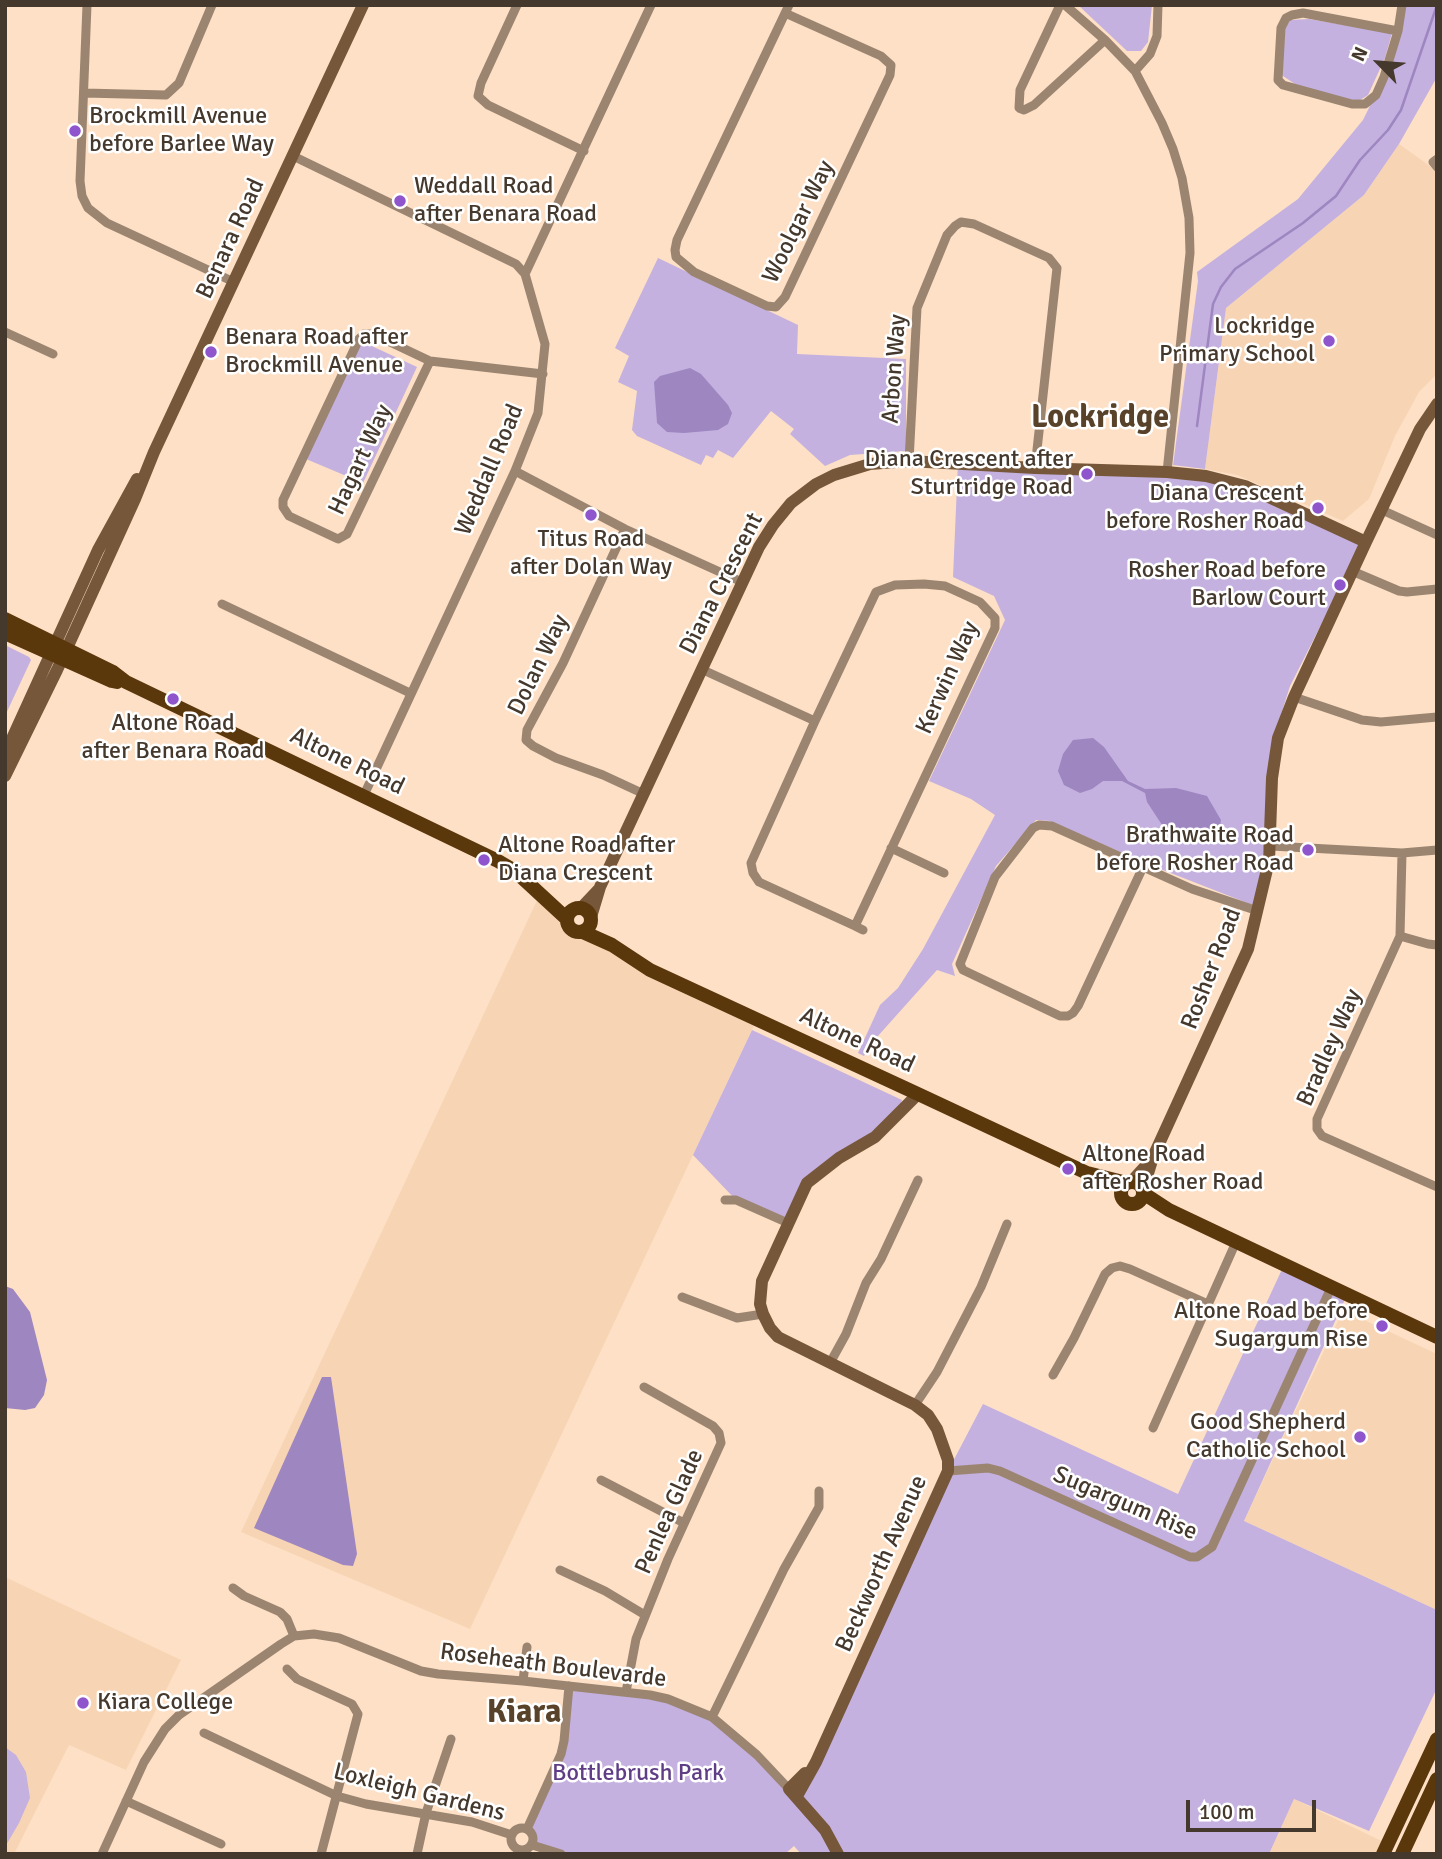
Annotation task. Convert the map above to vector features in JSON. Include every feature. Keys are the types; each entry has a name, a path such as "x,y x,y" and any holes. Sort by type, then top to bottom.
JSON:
{"main road":[{"name":"Altone Road","path":"5,618 112,681 126,682 498,861 515,871 540,894 581,914 612,945"},
{"name":"Altone Road","path":"5,633 59,651"},
{"name":"Altone Road","path":"581,914 571,930 583,932 612,945 650,970 1133,1192 1437,1337"},
{"path":"581,914 590,927 583,932"},
{"path":"1385,1851 1437,1739"},
{"path":"1402,1854 1437,1779"},
{"path":"1385,1851 1399,1848 1408,1840"}],"street":[{"path":"87,5 80,181 82,196 88,208 107,223 234,282"},
{"path":"84,93 166,95 179,83 212,5"},
{"name":"Benara Road","path":"5,754 135,499 154,452 363,5"},
{"path":"517,5 481,83 478,96 488,105 584,151"},
{"path":"293,156 516,264 525,274 651,5"},
{"path":"1105,40 1034,106 1024,110 1020,108 1020,90 1063,5 1105,40 1135,71 1173,149 1182,178 1189,218 1189,264 1167,472"},
{"path":"1135,71 1150,54 1157,36 1158,5"},
{"path":"1398,31 1303,13 1292,15 1286,18 1281,28 1278,80 1283,85 1341,101 1365,104 1376,95 1384,77 1398,31 1402,5"},
{"name":"Woolgar Way","path":"787,9 881,56 891,65 890,75 785,297 776,307 767,306 694,272 677,257 675,250 677,240 787,9"},
{"path":"1437,159 1433,162 1437,167"},
{"name":"Arbon Way","path":"909,461 917,308 947,235 961,222 974,224 1049,258 1056,268 1035,468"},
{"name":"Weddall Road","path":"364,795 515,471 538,413 545,344 525,274"},
{"path":"5,332 53,354"},
{"name":"Hagart Way","path":"430,361 347,534 338,539 289,516 283,507 284,500 359,339 364,334 373,334 430,361 543,374"},
{"name":"Rosher Road","path":"1133,1192 1153,1157 1248,949 1271,846 1272,778 1278,738 1294,697 1366,541 1420,429 1437,404"},
{"name":"Diana Crescent","path":"581,914 600,887 742,582 773,524 791,503 816,484 870,464 909,461 1206,476 1245,486 1366,541"},
{"path":"515,471 625,529 742,582"},
{"path":"1382,510 1437,535"},
{"name":"Dolan Way","path":"625,529 563,663 527,730 526,740 533,747 556,758 644,794"},
{"path":"1352,571 1408,593 1437,589"},
{"name":"Kerwin Way","path":"924,584 946,586 980,602 995,618 995,628 891,848 859,928 759,882 751,863 876,592 881,588 924,584"},
{"path":"222,604 410,693"},
{"name":"Benara Road","path":"5,776 59,651"},
{"path":"701,669 815,721"},
{"path":"1294,697 1362,720 1381,722 1437,716"},
{"path":"1143,867 1073,1013 1060,1016 963,970 960,964 995,877 1033,828 1039,825 1052,826 1192,889 1258,911"},
{"path":"1271,846 1402,853 1437,850"},
{"path":"891,848 944,873"},
{"name":"Bradley Way","path":"1402,853 1400,936 1317,1118 1317,1129 1322,1136 1437,1187"},
{"path":"1400,936 1437,945"},
{"path":"682,1297 737,1318 763,1314 760,1304 762,1281 802,1192 815,1175 875,1137 912,1092"},
{"path":"830,1363 855,1315 866,1283 881,1259 918,1180"},
{"path":"724,1200 736,1200 788,1223"},
{"path":"915,1405 937,1373 981,1287 1007,1224"},
{"path":"1153,1428 1236,1242"},
{"path":"1053,1375 1105,1275 1112,1268 1120,1266 1130,1269 1208,1304"},
{"name":"Sugargum Rise","path":"948,1471 988,1468 1000,1471 1190,1557 1197,1557 1212,1547 1331,1288"},
{"name":"Beckworth Avenue","path":"763,1314 778,1337 915,1405 928,1415 944,1445 948,1471 816,1762 793,1792"},
{"name":"Penlea Glade","path":"626,1692 634,1646 645,1615 719,1450 721,1438 713,1426 643,1387"},
{"path":"601,1480 684,1523"},
{"path":"712,1717 818,1507 819,1491"},
{"path":"560,1570 605,1591 645,1615"},
{"path":"102,1854 153,1745 172,1722 295,1636 287,1619 280,1612 233,1588"},
{"name":"Roseheath Boulevarde","path":"295,1636 314,1634 339,1638 421,1671 438,1674 626,1692 668,1699 712,1717 757,1755 825,1830 838,1854"},
{"path":"523,1681 527,1647"},
{"path":"287,1668 297,1679 352,1704 358,1714 321,1854"},
{"path":"527,1829 561,1754 569,1686"},
{"name":"Loxleigh Gardens","path":"204,1733 337,1796 366,1804 472,1822 512,1835"},
{"path":"417,1854 426,1813 450,1739"},
{"path":"126,1801 221,1844"},
{"path":"519,1829 527,1829 533,1836 532,1844 526,1850 517,1852 512,1843 512,1835 519,1829"},
{"name":"Loxleigh Gardens","path":"532,1844 561,1854"}],"shaded area":[{"name":"Lockridge Primary School","path":"1399,144 1437,171 1437,374 1419,392 1395,436 1369,499 1343,521 1237,475 1205,469 1226,308 1364,195"},
{"path":"690,368 701,374 732,413 728,424 718,430 667,432 657,423 654,382 660,376"},
{"path":"1093,738 1104,747 1128,781 1145,789 1176,788 1207,796 1221,820 1219,831 1207,837 1186,841 1166,831 1147,802 1145,793 1122,781 1103,781 1080,793 1064,785 1058,771 1063,754 1073,740"},
{"path":"540,894 575,932 757,1019 470,1629 241,1532"},
{"path":"5,1286 13,1289 30,1312 47,1380 44,1395 35,1408 5,1408"},
{"name":"Good Shepherd Catholic School","path":"1343,1310 1437,1354 1437,1610 1244,1521"},
{"path":"322,1377 331,1377 357,1554 353,1566 343,1565 254,1528"},
{"name":"Kiara College","path":"5,1577 181,1660 126,1770 69,1745 14,1854 5,1854"},
{"path":"1294,1799 1388,1844 1383,1854 1269,1854"}],"green space":[{"path":"1078,5 1152,5 1148,42 1141,51 1127,51"},
{"path":"1404,5 1437,5 1437,77 1399,144 1364,195 1226,308 1205,469 1173,465 1198,281 1197,272 1298,199 1363,120 1392,61"},
{"path":"1309,19 1392,33 1385,58 1368,95 1357,102 1301,88 1280,74 1281,32 1290,20"},
{"path":"658,258 798,325 797,354 906,359 906,451 850,455 825,466 790,434 794,429 771,411 733,458 718,450 713,458 706,455 701,465 637,436 632,430 637,391 618,382 629,356 615,348"},
{"path":"361,341 417,367 363,483 306,459"},
{"path":"958,462 1206,476 1364,540 1290,686 1274,737 1265,840 1255,906 1145,863 1049,821 1036,820 996,866 952,964 955,976 937,970 869,1046 864,1056 858,1053 880,1005 898,988 923,949 995,815 971,799 929,781 1005,620 994,596 953,577"},
{"path":"5,645 31,660 5,716"},
{"path":"752,1030 902,1100 898,1112 815,1175 788,1223 736,1200 693,1155"},
{"name":"Bottlebrush Park","path":"1284,1265 1347,1295 1244,1521 1437,1610 1437,1688 1369,1831 1294,1799 1269,1854 801,1854 794,1846 785,1854 561,1854 532,1845 533,1836 527,1829 557,1764 569,1686 650,1695 712,1717 797,1796 948,1471 983,1404 1178,1494"},
{"path":"5,1747 16,1755 26,1772 30,1798 5,1847"}],"waterway":[{"path":"1197,426 1213,304 1221,287 1235,269 1303,223 1336,196 1360,160 1388,130 1401,110 1437,5"}],"place":[{"name":"Brockmill Avenue before Barlee Way","path":"75,131"},
{"name":"Weddall Road after Benara Road","path":"400,201"},
{"name":"Lockridge Primary School","path":"1329,341"},
{"name":"Benara Road after Brockmill Avenue","path":"211,352"},
{"name":"Diana Crescent after Sturtridge Road","path":"1087,474"},
{"name":"Diana Crescent before Rosher Road","path":"1318,508"},
{"name":"Titus Road after Dolan Way","path":"591,515"},
{"name":"Rosher Road before Barlow Court","path":"1340,585"},
{"name":"Altone Road after Benara Road","path":"173,699"},
{"name":"Brathwaite Road before Rosher Road","path":"1308,850"},
{"name":"Altone Road after Diana Crescent","path":"484,860"},
{"name":"Altone Road after Rosher Road","path":"1068,1169"},
{"name":"Altone Road before Sugargum Rise","path":"1382,1326"},
{"name":"Good Shepherd Catholic School","path":"1360,1437"},
{"name":"Kiara College","path":"83,1703"}],"district":[{"name":"Lockridge","path":"1100,419"},
{"name":"Kiara","path":"524,1714"}]}
